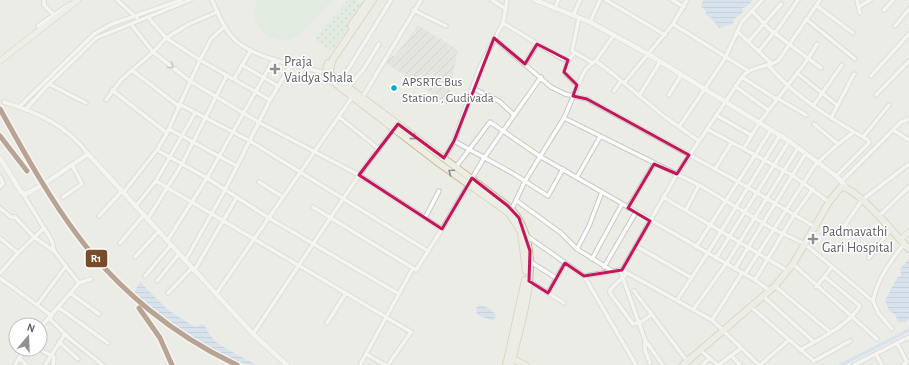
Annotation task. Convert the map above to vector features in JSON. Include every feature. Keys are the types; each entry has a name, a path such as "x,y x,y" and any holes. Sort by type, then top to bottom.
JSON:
{"highway":[{"path":"327,73 331,55 369,0"},
{"path":"327,73 332,59 373,0"},
{"path":"327,73 348,87 393,130 510,212 521,232 526,270 510,357 511,365"},
{"path":"327,73 353,96 398,124 472,178 522,224 527,236 531,262 529,281 510,357 506,365"},
{"path":"685,363 775,286 793,264 829,202 840,188 846,187 862,200 879,216 904,244"},
{"path":"510,357 525,365"}],"main road":[{"path":"0,61 78,0"},
{"path":"904,244 909,232"}],"street":[{"path":"44,0 44,5 54,14"},
{"path":"38,26 75,0"},
{"path":"117,0 139,21"},
{"path":"19,107 94,34 112,24 136,17 179,0"},
{"path":"26,109 42,91 96,38 190,0"},
{"path":"212,0 225,26 239,44 274,59 327,73"},
{"path":"337,79 344,76 391,0"},
{"path":"361,100 420,0"},
{"path":"492,0 506,9"},
{"path":"444,158 454,141 472,88 494,38 503,22 507,0"},
{"path":"535,0 590,22 648,54 724,102 790,141 839,178 846,187"},
{"path":"555,9 558,0"},
{"path":"573,16 580,0"},
{"path":"590,22 600,0"},
{"path":"606,0 665,35"},
{"path":"672,0 684,7"},
{"path":"614,91 674,24 687,0"},
{"path":"679,127 724,60 737,31 762,0"},
{"path":"759,51 798,0"},
{"path":"663,365 645,340 621,270 677,174 735,86 747,70 771,65 784,55 806,19 820,0"},
{"path":"857,0 860,12"},
{"path":"859,7 870,0"},
{"path":"884,10 893,0"},
{"path":"749,42 781,4"},
{"path":"817,6 853,32"},
{"path":"414,10 446,26"},
{"path":"895,26 909,10"},
{"path":"752,11 764,24 822,68"},
{"path":"106,100 112,90 166,38 189,24 217,12"},
{"path":"148,17 166,38 200,60 270,100"},
{"path":"574,54 572,51 573,43 579,18"},
{"path":"806,19 855,59"},
{"path":"503,22 537,44 561,58 568,60"},
{"path":"132,24 153,52 190,81 260,122 359,175 442,229"},
{"path":"674,24 747,70"},
{"path":"99,216 122,192 157,150 180,106 200,60 211,40 225,26"},
{"path":"737,31 759,51 787,85 813,106 863,137 868,142 839,178"},
{"path":"871,76 909,34"},
{"path":"510,212 526,181 564,118 577,86 586,69 594,62 614,35"},
{"path":"494,38 551,87 573,96 587,99 748,187 815,227"},
{"path":"348,87 363,70 379,44"},
{"path":"525,64 537,44"},
{"path":"744,148 768,110 808,60 807,57 817,44"},
{"path":"234,79 251,50"},
{"path":"574,54 568,60 565,73 577,86"},
{"path":"574,54 594,62 699,141"},
{"path":"167,241 207,178 218,156 274,59"},
{"path":"876,95 909,61"},
{"path":"639,96 660,62"},
{"path":"185,261 225,190 270,100 292,63"},
{"path":"242,65 278,86"},
{"path":"813,106 842,65"},
{"path":"133,71 180,106 250,141 428,251"},
{"path":"797,73 837,105"},
{"path":"831,118 854,74"},
{"path":"147,220 182,164 227,75"},
{"path":"669,95 681,75"},
{"path":"313,207 416,270 484,158 541,77"},
{"path":"742,77 806,115"},
{"path":"49,84 86,102"},
{"path":"735,86 768,110"},
{"path":"472,88 499,101 514,115"},
{"path":"112,90 168,131 181,134 237,166"},
{"path":"216,294 300,173 314,150 353,96"},
{"path":"4,102 26,109 61,126 253,334 287,365"},
{"path":"863,137 889,105"},
{"path":"135,207 156,181 181,134 195,113"},
{"path":"716,115 751,135"},
{"path":"339,117 379,149"},
{"path":"564,118 699,185 725,199 762,223 805,244 873,301 880,314 892,329"},
{"path":"839,178 901,122 909,119"},
{"path":"456,167 490,122 541,157 755,280 770,291"},
{"path":"253,334 344,200 359,175 398,124"},
{"path":"814,124 838,144"},
{"path":"707,129 792,175 829,202"},
{"path":"696,247 725,199 771,130"},
{"path":"893,130 909,140"},
{"path":"712,320 774,229 803,182 819,162 838,144 854,132"},
{"path":"677,300 708,254 735,206 780,135"},
{"path":"577,177 600,137"},
{"path":"454,141 526,181 548,196 563,169"},
{"path":"716,258 790,141"},
{"path":"715,169 732,142"},
{"path":"693,310 726,264 798,148"},
{"path":"157,150 207,178 269,218 398,294"},
{"path":"735,269 806,153"},
{"path":"23,194 44,184 88,154"},
{"path":"0,158 52,241 54,251"},
{"path":"628,208 654,164"},
{"path":"843,228 862,200 909,164"},
{"path":"63,197 82,184 72,165"},
{"path":"0,177 3,183 0,188"},
{"path":"156,181 411,332 386,365 366,354"},
{"path":"259,182 283,196"},
{"path":"686,210 699,185"},
{"path":"879,216 909,187"},
{"path":"755,280 794,215 813,189"},
{"path":"425,218 439,191"},
{"path":"577,249 589,226 602,192"},
{"path":"168,293 193,269 237,197"},
{"path":"663,197 730,235 788,271"},
{"path":"517,201 561,233 577,249 612,271"},
{"path":"592,259 622,204"},
{"path":"0,208 11,217 15,217 34,238 54,251 79,283"},
{"path":"604,267 636,212"},
{"path":"120,243 143,216"},
{"path":"0,273 5,266 44,228"},
{"path":"869,258 890,230"},
{"path":"134,257 158,232"},
{"path":"527,236 584,276 636,365"},
{"path":"0,238 18,253"},
{"path":"873,301 875,291 881,279 904,244"},
{"path":"145,276 171,245"},
{"path":"636,246 692,278"},
{"path":"157,281 179,254"},
{"path":"531,262 556,278"},
{"path":"0,263 5,266"},
{"path":"548,293 565,263"},
{"path":"793,264 816,287 852,316 877,339"},
{"path":"37,305 66,266"},
{"path":"816,287 832,267"},
{"path":"360,365 413,268"},
{"path":"584,276 621,270 627,273 712,320 759,365 789,340"},
{"path":"627,273 610,290 610,294 633,324 651,315"},
{"path":"800,350 830,332 852,316 860,307 860,305 825,277"},
{"path":"0,278 37,305 51,317 65,334 103,365"},
{"path":"48,320 79,283 91,279"},
{"path":"529,281 564,303"},
{"path":"775,286 830,332"},
{"path":"634,291 685,363"},
{"path":"70,293 99,314"},
{"path":"327,323 346,293"},
{"path":"764,296 814,342"},
{"path":"58,307 108,343"},
{"path":"750,307 816,362 850,341"},
{"path":"45,365 65,334"},
{"path":"854,365 909,337"},
{"path":"645,340 645,350 650,363"},
{"path":"59,342 78,359"},
{"path":"897,343 908,363 903,365"},
{"path":"700,350 718,365 740,348"},
{"path":"48,354 55,358 53,365"},
{"path":"876,354 882,365"},
{"path":"731,356 740,365"},
{"path":"15,365 19,358 27,365"},
{"path":"702,365 710,358"}],"highlighted area":[{"path":"494,38 525,64 537,44 568,60 564,72 577,85 573,96 587,99 689,155 677,174 654,164 628,208 650,221 622,270 584,276 565,263 548,293 529,281 530,251 519,218 508,206 472,178 442,229 359,175 398,124 444,158 454,141"}],"shaded area":[{"path":"418,25 458,50 447,104 386,63 390,55 395,56"}],"green space":[{"path":"257,0 333,0 300,34 291,39 281,40 265,34 259,28 255,20 254,10"},
{"path":"348,0 357,0 365,5 332,51 314,39"}],"water":[{"path":"703,0 753,0 746,7 742,8 743,12 734,19 733,24 719,28 711,18 706,15 706,11 701,7"},
{"path":"909,259 909,319 905,322 898,322 895,314 889,311 885,300 897,278 901,276 900,269"},
{"path":"140,282 168,310 195,327 202,324 205,325 208,332 219,344 256,365 243,363 227,357 192,338 174,326 144,303 134,293"},
{"path":"481,305 490,309 496,315 494,321 477,315 476,308"}],"waterway":[{"path":"841,365 909,330"}],"transit line":[{"name":"R1","path":"0,109 37,174 57,205 78,236 111,275 170,326 237,365"},
{"name":"R1","path":"0,136 27,171"},
{"name":"R1","path":"139,308 160,338 172,365"}],"place":[{"name":"Praja Vaidya Shala","path":"275,69"},
{"name":"APSRTC Bus Station , Gudivada","path":"394,88"},
{"name":"Padmavathi Gari Hospital","path":"813,239"}]}
